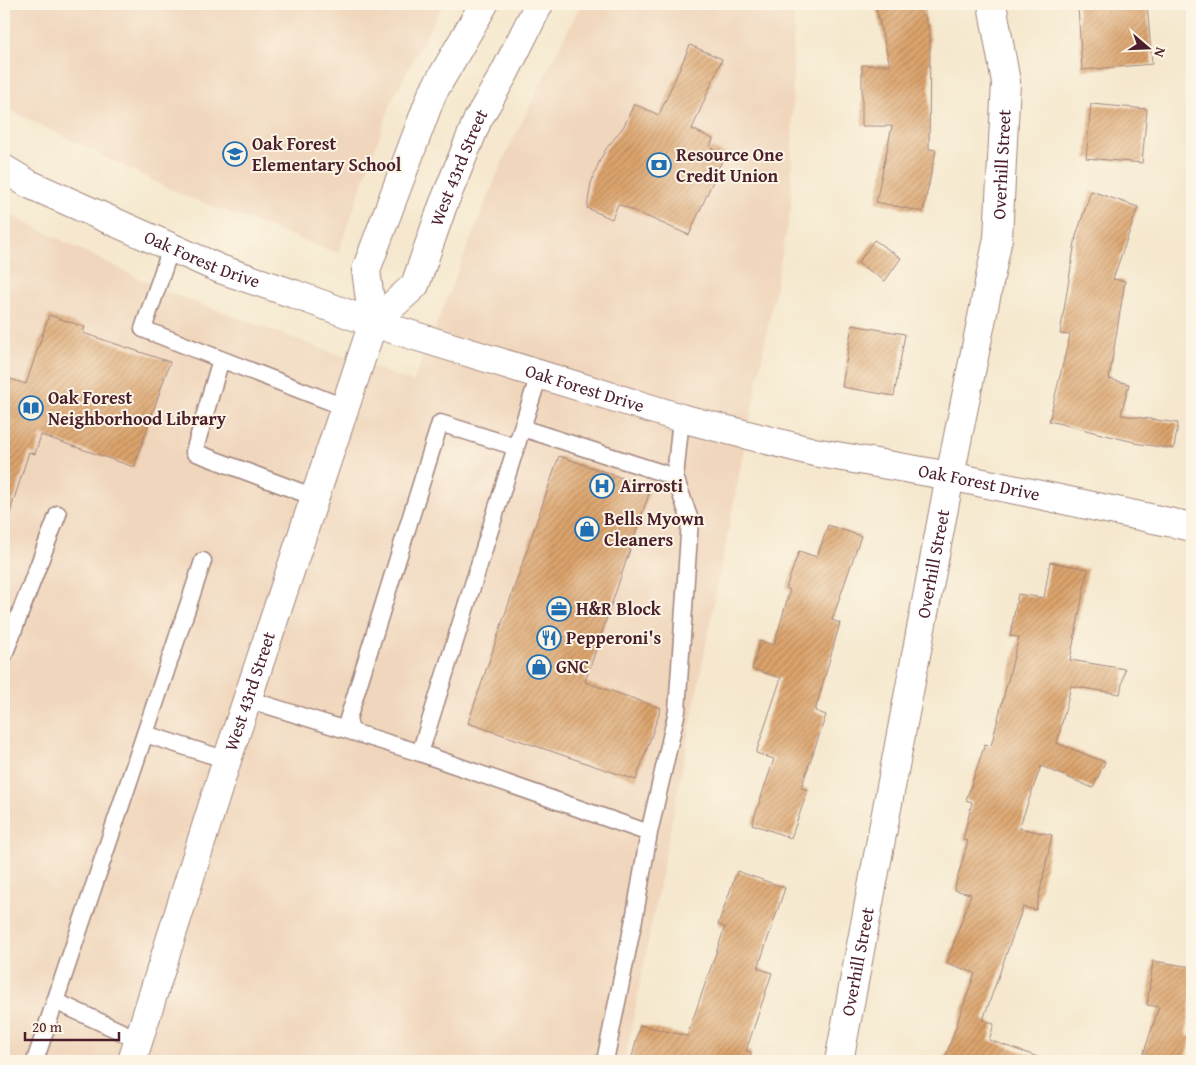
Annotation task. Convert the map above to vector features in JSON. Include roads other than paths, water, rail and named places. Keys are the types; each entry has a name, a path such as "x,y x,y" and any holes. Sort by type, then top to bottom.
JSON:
{"street":[{"name":"West 43rd Street","path":"135,1051 227,760 373,323 366,270 432,94 484,4"},
{"name":"West 43rd Street","path":"373,323 415,285 443,205 478,118 505,72 540,4"},
{"name":"Overhill Street","path":"840,1061 950,476 998,238 1006,82 992,4"},
{"name":"Oak Forest Drive","path":"4,169 29,184 220,269 373,323 681,418 814,452 950,476 1192,527"}],"lane":[{"path":"171,248 143,329 344,407"},
{"path":"221,359 194,452 314,497"},
{"path":"420,753 539,375"},
{"path":"605,1061 635,914 649,833 676,711 690,520 675,477 681,418"},
{"path":"351,732 348,719 440,423 516,448"},
{"path":"522,428 675,477"},
{"path":"4,655 58,514"},
{"path":"35,1061 203,561"},
{"path":"247,699 420,753 649,833"},
{"path":"145,734 227,760"},
{"path":"55,1001 135,1051"}],"place":[{"name":"Oak Forest Elementary School","path":"235,154"},
{"name":"Resource One Credit Union","path":"659,165"},
{"name":"Oak Forest Neighborhood Library","path":"31,408"},
{"name":"Airrosti","path":"602,486"},
{"name":"Bells Myown Cleaners","path":"587,529"},
{"name":"H&R Block","path":"559,609"},
{"name":"Pepperoni's","path":"549,638"},
{"name":"GNC","path":"539,667"}]}
